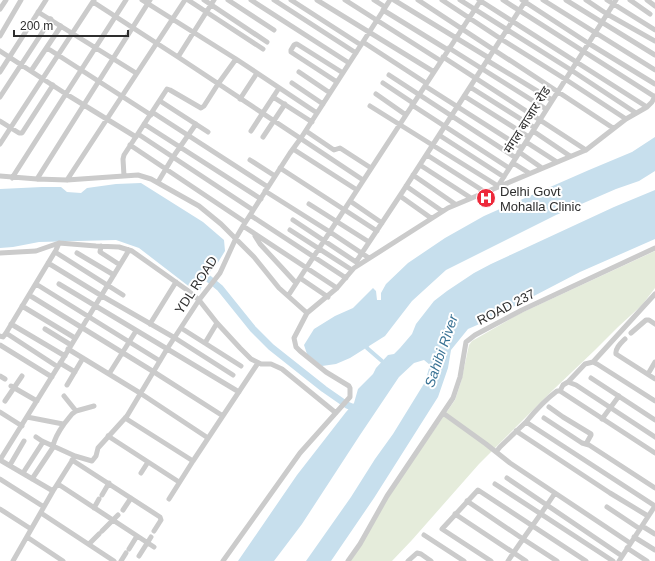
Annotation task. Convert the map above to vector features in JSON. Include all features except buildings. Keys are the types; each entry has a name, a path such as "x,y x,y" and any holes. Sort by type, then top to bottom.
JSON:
{"street":[{"path":"0,10 6,0"},
{"path":"0,36 21,0"},
{"path":"0,72 46,0"},
{"path":"12,178 126,0"},
{"path":"142,0 149,2 172,19 236,59 317,113"},
{"path":"67,180 184,0"},
{"path":"188,0 263,49"},
{"path":"204,0 212,2 267,42"},
{"path":"228,0 274,30"},
{"path":"252,0 349,63"},
{"path":"274,0 356,53"},
{"path":"291,0 426,84 521,150 542,168"},
{"path":"317,0 434,72"},
{"path":"346,0 377,20 476,78 586,150"},
{"path":"374,0 384,9 546,109"},
{"name":"YDL ROAD","path":"73,458 92,461 96,456 98,448 125,418 174,338 199,300 218,276 244,224 312,122 390,0"},
{"path":"394,0 456,37 552,100"},
{"path":"418,0 613,128"},
{"path":"442,0 626,119"},
{"path":"460,0 636,113"},
{"path":"288,296 480,0 647,107"},
{"path":"358,263 369,258 455,204 586,150 613,128 647,107 655,97 503,0"},
{"path":"543,0 655,70"},
{"path":"566,0 655,55"},
{"path":"586,0 607,14 655,41"},
{"path":"607,0 615,2 655,30"},
{"path":"630,0 650,14"},
{"path":"647,0 655,6"},
{"path":"0,144 93,1 363,180"},
{"path":"223,561 300,453 350,397 349,386 326,372 296,347 294,338 307,313 337,288 358,263 362,253 376,231 520,11 524,1 588,43 655,84"},
{"path":"37,179 149,2"},
{"path":"178,57 212,2"},
{"name":"मंगल बाजार रोड","path":"498,186 615,2"},
{"path":"38,12 136,73"},
{"path":"0,97 20,64 51,19"},
{"path":"31,71 61,26"},
{"path":"337,82 291,52 294,45 298,44 343,73"},
{"path":"47,48 188,136 369,258"},
{"path":"0,51 106,120 173,157 253,210"},
{"path":"124,176 123,158 166,90 168,88 201,108 204,106 236,59"},
{"path":"299,72 330,93"},
{"path":"240,98 257,73"},
{"path":"389,75 452,116 513,163"},
{"path":"382,83 445,126 529,173"},
{"path":"292,84 323,104"},
{"path":"0,121 21,134 53,85"},
{"path":"470,87 534,129 570,156"},
{"path":"251,131 279,88"},
{"path":"376,94 406,115"},
{"path":"273,96 312,122"},
{"path":"464,96 557,162"},
{"path":"160,100 208,132"},
{"path":"263,137 285,104"},
{"path":"370,106 498,186"},
{"path":"144,124 260,199"},
{"path":"158,182 196,124"},
{"path":"306,131 334,150 340,148 371,168"},
{"path":"439,136 504,177"},
{"path":"130,145 244,224 253,233 337,288"},
{"path":"293,149 357,190"},
{"path":"427,155 485,192"},
{"path":"250,160 275,176"},
{"path":"420,165 471,198"},
{"path":"280,168 376,231"},
{"path":"0,176 12,178 67,180 141,175 158,182 202,208 221,224 254,257 288,296 307,313"},
{"path":"413,176 455,204"},
{"path":"406,186 442,211"},
{"path":"400,196 431,218"},
{"path":"350,201 382,223"},
{"path":"309,204 369,242"},
{"path":"250,215 346,278"},
{"path":"293,220 358,263"},
{"path":"290,230 352,270"},
{"path":"253,233 260,244 296,283"},
{"path":"0,336 3,336 6,333 59,243"},
{"path":"0,252 36,252 59,243 122,247 132,250 199,300 217,323 251,359 258,363 271,364 282,369 336,413"},
{"path":"101,246 100,252 120,264"},
{"name":"ROAD 237","path":"348,561 360,544 388,496 453,398 460,377 466,342 475,335 522,310 655,248"},
{"path":"53,491 0,460 129,250"},
{"path":"55,252 123,295"},
{"path":"77,253 114,275"},
{"path":"48,263 233,374"},
{"path":"300,278 328,296"},
{"path":"150,324 176,282"},
{"path":"36,284 160,361"},
{"path":"59,284 238,392"},
{"path":"496,452 543,404 554,394 560,391 585,364 593,362 655,294"},
{"path":"29,295 123,352 223,416"},
{"path":"22,306 75,338"},
{"path":"630,333 646,320 649,320 655,324"},
{"path":"206,343 217,323"},
{"path":"11,324 65,356"},
{"path":"181,328 241,366"},
{"path":"45,329 83,358 140,393 208,438"},
{"path":"109,374 136,331"},
{"path":"6,333 59,365 75,372"},
{"path":"625,340 617,349 616,354 655,379"},
{"path":"0,344 52,377"},
{"path":"67,385 83,358"},
{"path":"593,362 655,401"},
{"path":"648,374 655,362"},
{"path":"169,499 192,461 258,363"},
{"path":"5,401 12,387 22,376"},
{"path":"591,378 655,420"},
{"path":"568,382 576,385 655,437"},
{"path":"12,387 37,401"},
{"path":"560,391 655,453"},
{"path":"64,396 76,411"},
{"path":"602,419 619,396"},
{"path":"32,479 53,446 58,432 72,414 76,411 94,406"},
{"path":"549,408 590,434 591,435 586,444"},
{"path":"0,412 22,426"},
{"path":"442,413 629,546 647,561"},
{"path":"27,417 64,424"},
{"path":"125,418 192,461"},
{"path":"544,418 655,488"},
{"path":"506,478 547,505 621,559 655,506 526,422"},
{"path":"516,431 610,493 655,519"},
{"path":"108,436 179,482"},
{"path":"36,437 73,458 161,518 139,556"},
{"path":"10,465 24,441"},
{"path":"23,473 43,442"},
{"path":"13,561 73,458"},
{"path":"141,473 148,462"},
{"path":"0,479 44,507"},
{"path":"94,508 109,483"},
{"path":"58,484 154,546"},
{"path":"494,484 613,561"},
{"path":"491,561 442,529 478,490 586,561"},
{"path":"508,561 555,493"},
{"path":"123,510 131,498"},
{"path":"468,501 557,561"},
{"path":"607,507 655,534"},
{"path":"0,509 31,529"},
{"path":"41,513 114,561"},
{"path":"455,514 526,561"},
{"path":"89,544 118,515"},
{"path":"424,535 464,561"},
{"path":"121,561 137,536"},
{"path":"27,537 63,561"},
{"path":"634,537 655,550"},
{"path":"408,561 417,553 431,561"}],"green space":[{"path":"655,251 655,288 642,305 553,390 479,464 392,561 349,561 389,495 455,400 461,382 469,345 472,341 519,314"}],"water":[{"path":"655,137 655,171 639,181 616,189 556,215 446,270 412,301 385,336 350,358 336,364 322,366 307,354 304,345 314,329 335,316 353,308 373,288 376,291 377,300 381,300 381,293 386,284 408,263 445,238 484,216 632,152"},
{"path":"141,183 203,222 224,240 225,251 217,264 206,276 200,291 191,288 139,248 116,240 39,242 0,248 0,189 61,187 67,192 81,193 87,188 116,184"},
{"name":"Sahibi River","path":"655,190 655,239 580,272 468,329 451,350 448,368 438,397 374,498 331,561 306,561 393,434 425,382 430,365 424,360 414,363 399,377 302,524 274,561 238,561 297,475 354,403 358,389 373,374 376,368 388,355 394,354 400,348 412,334 416,324 434,301 474,273 491,264 614,207"}],"waterway":[{"path":"199,271 220,288 253,329 271,347 324,389 347,405 359,410"},
{"path":"366,342 367,348 382,361"}],"place":[{"name":"Delhi Govt Mohalla Clinic","path":"486,198"}]}
